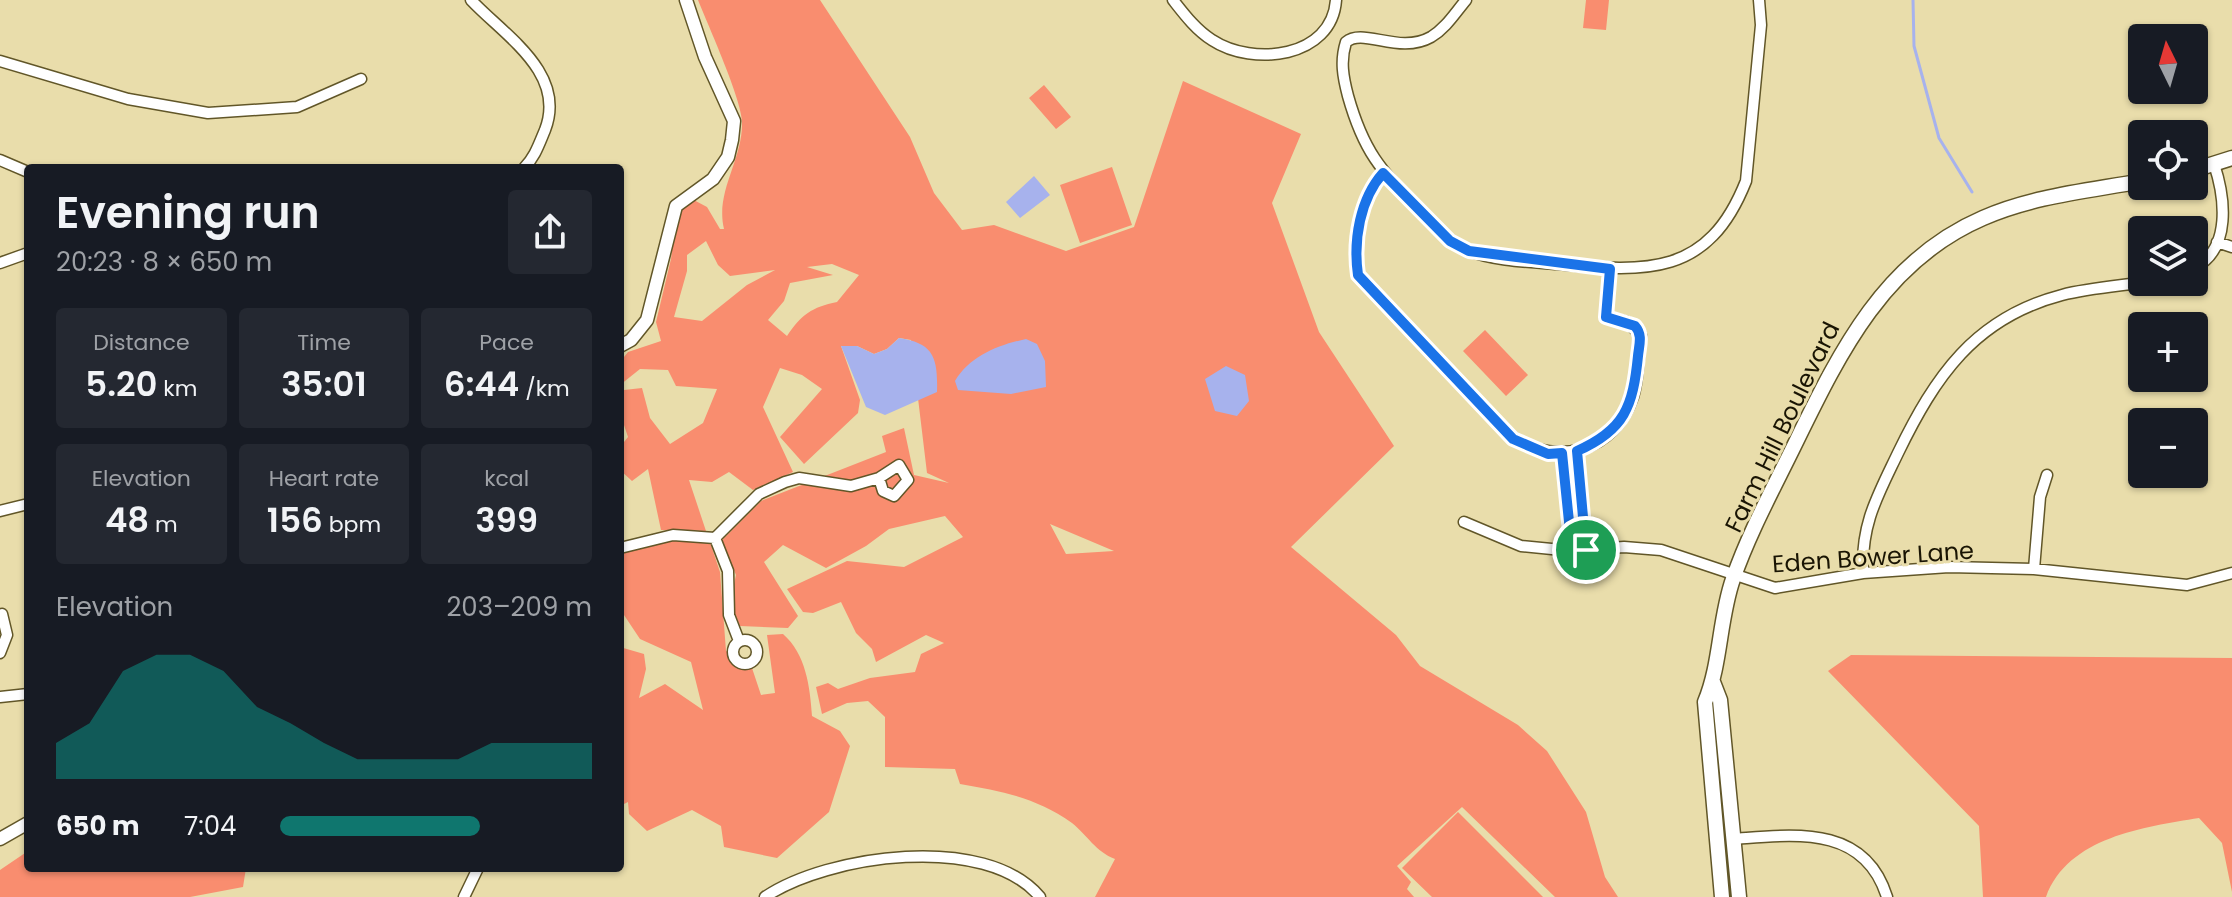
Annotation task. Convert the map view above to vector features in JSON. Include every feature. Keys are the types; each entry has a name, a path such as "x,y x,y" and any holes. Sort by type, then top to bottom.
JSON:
{"main road":[{"path":"2208,166 2232,158"},
{"name":"Farm Hill Boulevard","path":"1722,897 1705,702 1713,682 1720,626 1734,576 1842,348 1879,296 1906,269 1958,230 2036,199 2128,183"},
{"name":"Farm Hill Boulevard","path":"1713,682 1720,700 1739,897"}],"street":[{"path":"471,0 532,60 545,80 551,99 550,118 535,155 527,164"},
{"path":"624,344 647,320 676,206 713,179 728,157 732,140 734,121 705,57 686,0"},
{"path":"1173,0 1213,42 1275,55 1303,48 1327,29 1336,0"},
{"path":"1466,0 1444,28 1416,43 1391,45 1361,36 1346,42 1343,76 1363,143 1383,173 1450,241 1469,251 1610,269 1639,269 1687,257 1717,234 1737,203 1746,181 1761,25 1759,0"},
{"path":"0,61 128,99 208,113 297,107 361,79"},
{"path":"0,160 24,170"},
{"path":"2208,252 2217,242 2224,221 2214,164"},
{"path":"1383,173 1375,182 1360,216 1356,266 1362,283 1513,439 1548,454 1577,451 1610,433 1622,420 1634,393 1641,335 1635,326 1606,317 1610,269"},
{"path":"2217,242 2232,247"},
{"path":"0,263 24,254"},
{"path":"1863,573 1861,541 1868,514 1926,395 1951,362 1974,340 2031,306 2063,294 2128,285"},
{"path":"1577,451 1586,550"},
{"path":"1562,453 1572,551"},
{"path":"2034,569 2040,497 2047,475"},
{"path":"624,547 673,535 715,538 759,494 799,478 851,486 879,478"},
{"path":"0,511 24,505"},
{"name":"Eden Bower Lane","path":"1464,522 1521,546 1572,551 1624,547 1661,550 1775,588 1863,573 1949,567 2034,569 2187,585 2232,573"},
{"path":"715,538 728,571 729,615 739,641"},
{"path":"0,653 7,635 2,614"},
{"path":"0,697 24,694"},
{"path":"0,839 24,825"},
{"path":"1732,839 1792,834 1827,838 1860,856 1875,872 1887,897"},
{"path":"765,897 784,884 825,868 860,860 914,858 995,868 1023,881 1040,897"},
{"path":"464,897 476,872"}],"shaded area":[{"path":"698,0 820,0 910,137 934,193 962,230 994,225 1066,251 1134,227 1183,81 1301,134 1272,203 1319,332 1394,446 1291,547 1396,635 1420,666 1518,725 1547,751 1586,812 1605,877 1618,897 1555,897 1462,807 1397,866 1411,882 1407,889 1414,897 1095,897 1115,859 1097,848 1059,814 1019,797 960,784 955,769 885,767 885,717 868,701 847,703 822,714 816,687 828,683 838,689 870,678 915,672 921,654 944,643 926,635 876,662 872,649 856,633 841,602 813,613 803,612 787,589 847,561 904,567 963,537 945,516 889,529 826,568 783,545 764,562 798,616 788,628 740,626 730,602 736,575 721,541 761,501 886,452 882,436 904,428 914,475 949,483 927,473 911,340 899,338 887,349 874,354 857,346 841,346 860,400 858,413 804,464 780,437 822,389 802,375 780,368 763,407 793,472 753,490 729,472 712,482 689,480 706,531 661,530 648,469 632,481 624,474 624,442 628,437 624,425 624,390 642,388 650,418 670,444 703,423 717,389 676,386 668,370 640,369 624,382 624,357 628,352 661,341 656,322 671,259 676,218 690,198 707,207 720,229 724,229 723,202 742,122 731,80","holes":["706,241 718,265 730,276 775,270 747,285 702,321 674,317 687,271 687,255","832,264 859,275 837,302 808,313 787,336 768,320 784,301 790,283 833,275 807,267","1050,524 1114,551 1066,554"]},
{"path":"1586,0 1609,0 1606,30 1583,28"},
{"path":"1044,85 1071,117 1056,129 1029,98"},
{"path":"1112,167 1132,225 1080,243 1060,185"},
{"path":"1485,330 1528,375 1506,396 1463,351"},
{"path":"675,540 710,542 720,572 726,651 752,668 761,695 775,693 767,635 783,634 802,661 812,716 840,731 850,746 829,812 777,858 724,847 721,826 692,810 647,831 629,814 628,802 624,804 624,648 644,654 646,669 639,698 665,684 703,710 691,662 640,639 624,615 624,550"},
{"path":"1851,655 2232,658 2232,892 2222,843 2199,818 2132,831 2090,848 2071,861 2046,897 1983,897 1979,826 1828,671"},
{"path":"1458,812 1543,897 1432,897 1402,868"},
{"path":"24,854 24,872 245,872 243,887 190,897 0,897 0,870"}],"water":[{"path":"1034,176 1050,195 1020,218 1006,202"},
{"path":"899,338 920,344 932,354 937,392 885,415 866,407 841,346 857,346 874,354 887,349"},
{"path":"1026,339 1037,344 1045,361 1046,387 1011,394 958,390 955,381 977,358 995,348"},
{"path":"1226,366 1245,375 1249,401 1237,416 1215,411 1205,379"}],"waterway":[{"path":"1913,0 1914,46 1939,138 1972,192"}],"route":[{"path":"1383,173 1450,241 1469,251 1543,263 1610,269 1606,317 1635,326 1641,335 1634,393 1622,420 1610,433 1577,451 1586,550 1572,551 1562,453 1548,454 1513,439 1362,283 1356,266 1360,216 1375,182 1383,173"}]}
